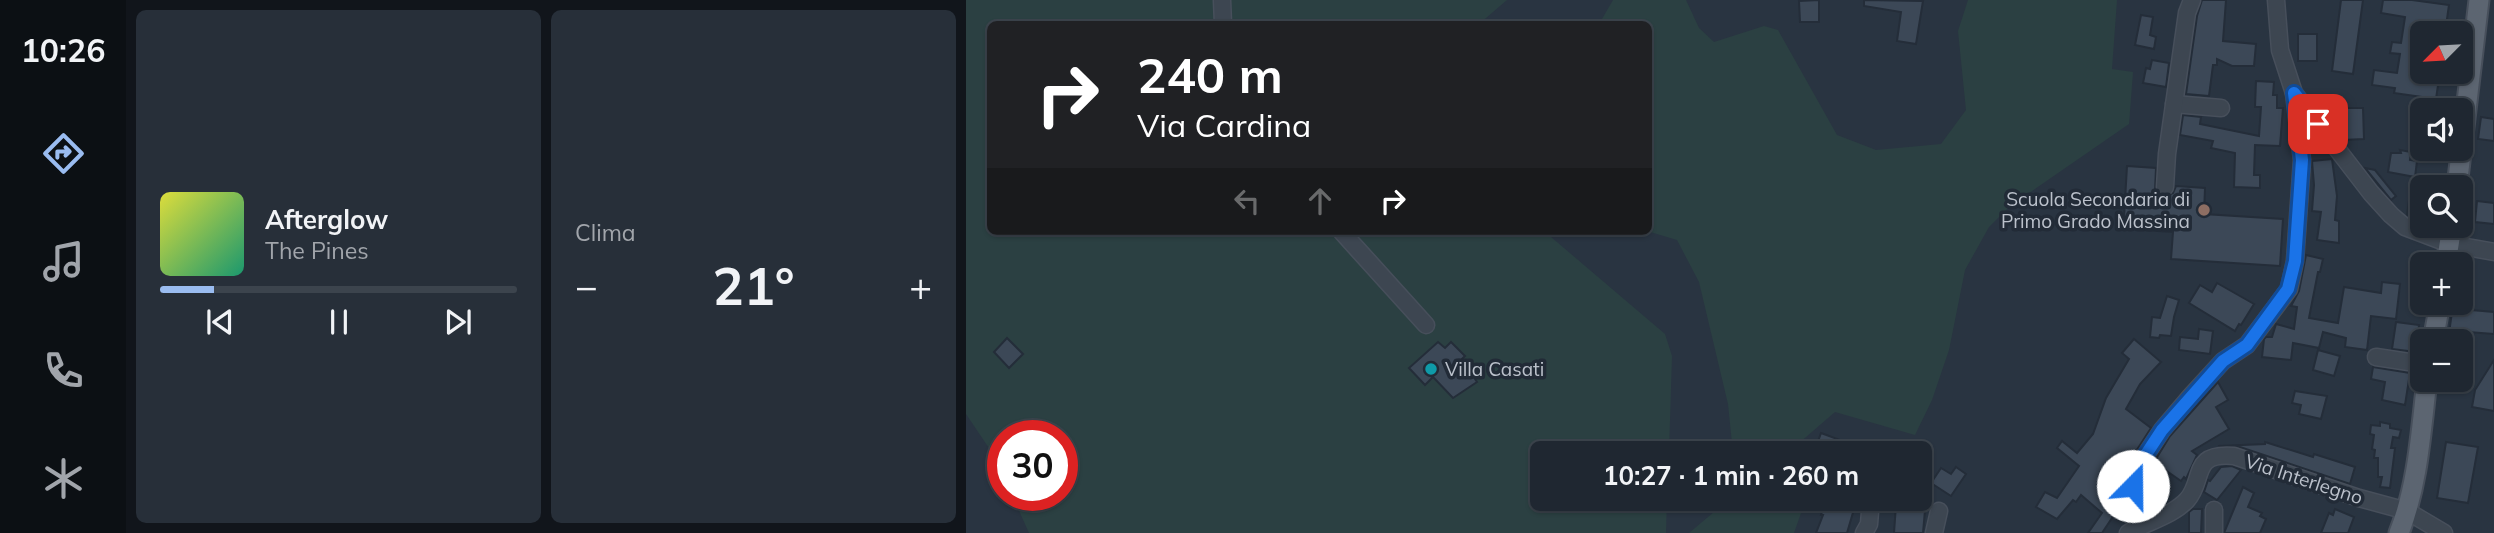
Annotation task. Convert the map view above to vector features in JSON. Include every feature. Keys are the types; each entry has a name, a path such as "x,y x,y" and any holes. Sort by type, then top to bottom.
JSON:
{"main road":[{"path":"2458,175 2479,0"},
{"path":"2399,533 2407,511 2425,392"}],"street":[{"path":"1222,0 1223,21"},
{"path":"2165,187 2187,13 2192,0"},
{"path":"2276,0 2280,50 2294,93 2391,215 2410,229"},
{"name":"Via Interlegno","path":"2294,93 2302,160 2295,261 2288,289 2247,345 2223,361 2162,430 2141,462 2133,486 2133,530 2173,511 2188,499 2197,475 2205,463 2220,454 2251,461 2359,498 2407,511 2444,533"},
{"path":"2174,104 2221,107"},
{"path":"1345,235 1426,325"},
{"path":"2459,238 2494,252"},
{"path":"2376,357 2410,362"},
{"path":"2214,510 2214,533"},
{"path":"1864,533 1869,524 1870,511"},
{"path":"1934,533 1940,511"}],"green space":[{"path":"966,0 1507,0 1482,21 987,21 987,235 1549,235 1665,334 1672,356 1669,441 1530,441 1530,511 1667,511 1666,533 1029,533 1019,511 1078,511 1078,420 987,420 987,445 966,414"},
{"path":"1613,0 1686,0 1699,28 1714,42 1764,26 1778,30 1837,135 1876,150 1941,144 1966,110 1958,31 1968,0 2117,0 2112,69 2133,72 2129,124 2009,207 1989,227 1965,270 1949,350 1932,400 1915,435 1835,412 1801,441 1732,441 1728,404 1699,282 1677,240 1652,232 1652,21 1602,21"},
{"path":"1802,511 1794,533 1689,533 1714,512"}],"building":[{"path":"1819,0 1819,22 1800,22 1799,1"},
{"path":"1864,0 1923,1 1916,44 1897,41 1901,12 1864,6"},
{"path":"2202,0 2226,0 2223,41 2256,44 2254,66 2232,66 2217,59 2217,65 2213,65 2209,96 2186,94 2197,16"},
{"path":"2341,0 2363,0 2353,74 2332,71"},
{"path":"2383,0 2412,0 2449,5 2447,21 2410,21 2410,84 2438,84 2436,98 2394,93 2395,88 2372,85 2374,70 2397,73 2400,54 2390,53 2392,42 2401,43 2405,17 2381,13"},
{"path":"2141,15 2153,17 2150,35 2156,37 2154,49 2135,45"},
{"path":"2298,34 2317,34 2317,61 2298,61"},
{"path":"2152,60 2169,63 2166,87 2143,83 2146,68 2150,69"},
{"path":"2256,81 2274,82 2273,95 2277,95 2277,108 2283,108 2280,146 2255,145 2254,175 2260,175 2260,188 2234,187 2235,153 2211,148 2213,141 2180,135 2183,115 2201,117 2200,124 2259,136 2261,107 2255,107"},
{"path":"2338,108 2363,108 2364,139 2343,140 2339,134"},
{"path":"2481,117 2494,119 2494,141 2478,139"},
{"path":"2400,150 2410,152 2410,161 2417,161 2415,175 2388,172 2391,153 2401,153"},
{"path":"2332,159 2339,243 2317,240 2321,212 2312,211 2312,161"},
{"name":"Scuola Secondaria di Primo Grado Massina","path":"2127,166 2156,168 2155,191 2164,197 2173,193 2176,186 2205,188 2204,214 2283,219 2280,266 2171,259 2173,232 2143,230 2144,219 2124,218"},
{"path":"2365,168 2375,170 2396,196 2391,200"},
{"path":"2410,192 2410,216 2407,215"},
{"path":"2477,201 2494,203 2494,224 2475,222"},
{"path":"2306,255 2323,259 2309,318 2338,323 2344,287 2381,293 2382,282 2400,284 2396,319 2371,316 2367,350 2345,347 2346,338 2323,332 2319,348 2293,343 2291,360 2262,357 2264,339 2272,337 2276,324 2294,329 2297,307 2291,306 2299,291"},
{"path":"2217,283 2254,304 2235,331 2189,303 2200,285 2212,292"},
{"path":"2167,296 2179,300 2171,336 2150,337 2152,317 2160,318"},
{"path":"2473,310 2494,312 2494,334 2473,332 2473,329 2450,329 2452,315 2473,315"},
{"path":"2396,322 2419,325 2419,329 2410,329 2410,351 2392,349"},
{"path":"2199,329 2213,331 2210,354 2179,350 2180,337 2198,339"},
{"path":"1007,338 1023,354 1009,368 994,352"},
{"path":"2134,339 2161,362 2140,384 2126,409 2151,428 2131,459 2123,483 2124,500 2102,533 2088,533 2102,513 2081,495 2076,502 2073,500 2057,519 2036,507 2045,492 2057,498 2079,466 2057,448 2062,441 2077,453 2093,434 2106,398 2129,359 2122,353"},
{"name":"Villa Casati","path":"1438,342 1445,348 1451,342 1465,356 1462,359 1477,382 1453,398 1433,377 1425,385 1409,368"},
{"path":"2318,350 2340,356 2334,376 2313,370"},
{"path":"2494,360 2494,411 2472,407 2475,390"},
{"path":"2373,367 2410,373 2405,405 2382,400 2385,382 2371,379"},
{"path":"2218,382 2228,400 2216,407 2229,429 2192,451 2197,455 2186,479 2184,477 2181,481 2158,465 2155,500 2165,500 2166,503 2147,512 2144,487 2151,467 2170,436"},
{"path":"2295,391 2327,396 2321,419 2299,414 2301,405 2292,403"},
{"path":"2380,422 2401,430 2399,438 2393,437 2391,448 2395,448 2390,488 2380,487 2382,477 2378,477 2378,458 2374,458 2375,450 2372,449 2374,435 2370,434 2371,425 2380,426"},
{"path":"1821,433 1843,441 1818,441"},
{"path":"2265,442 2355,467 2350,484 2237,446 2218,446"},
{"path":"2446,442 2478,447 2468,503 2437,498"},
{"path":"2232,466 2241,470 2217,500 2204,492 2208,480 2210,481 2221,467"},
{"path":"1956,467 1966,474 1951,496 1932,482 1941,468 1951,474"},
{"path":"2243,487 2254,493 2248,507 2262,513 2260,516 2266,519 2260,533 2224,533"},
{"path":"2202,509 2201,533 2189,533 2189,512"},
{"path":"2335,509 2354,517 2348,533 2321,533 2329,513 2333,515"},
{"path":"1822,511 1853,511 1847,533 1816,533"},
{"path":"1896,511 1925,511 1923,533 1894,533"}],"place":[{"name":"Scuola Secondaria di Primo Grado Massina","path":"2204,210"},
{"name":"Villa Casati","path":"1431,369"}],"route":[{"path":"2133,486 2141,462 2162,430 2223,361 2247,345 2276,309 2288,289 2295,261 2300,218 2302,160 2294,93 2318,124"}]}
